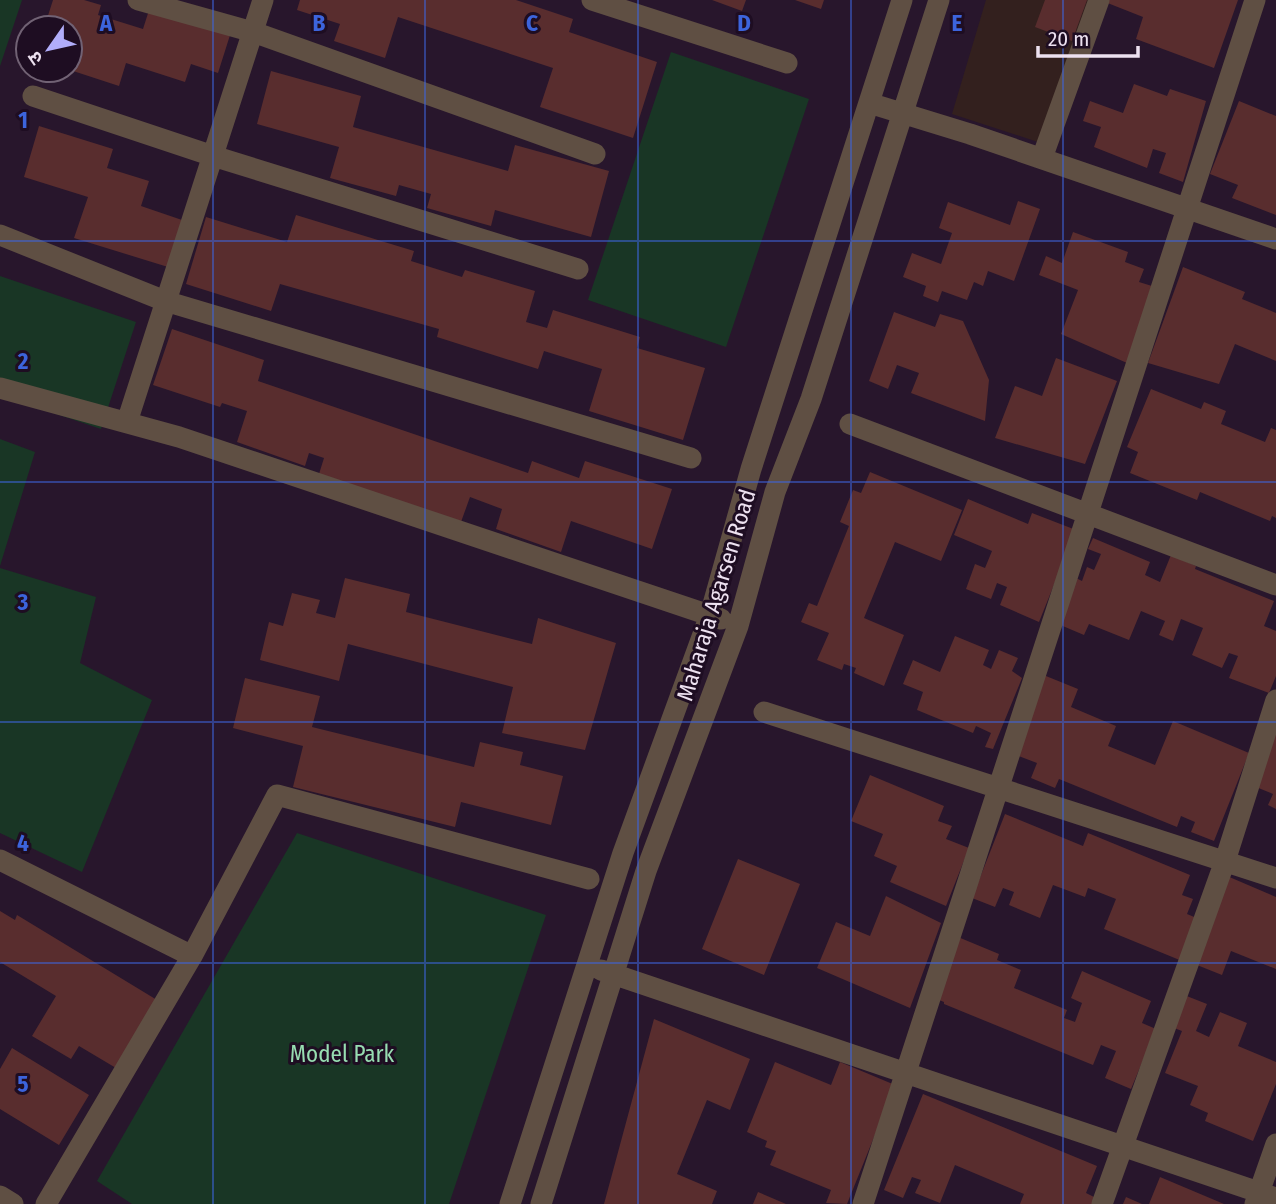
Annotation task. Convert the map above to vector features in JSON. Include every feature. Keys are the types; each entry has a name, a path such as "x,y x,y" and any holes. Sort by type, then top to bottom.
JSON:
{"street":[{"path":"138,0 253,32 595,154"},
{"path":"127,422 262,0"},
{"path":"592,0 787,63"},
{"name":"Maharaja Agarsen Road","path":"510,1204 623,853 710,615 751,469 902,0"},
{"name":"Maharaja Agarsen Road","path":"541,1204 654,848 738,625 775,492 811,399 905,113 939,0"},
{"path":"1042,158 1099,0"},
{"path":"863,1204 1255,0"},
{"path":"33,96 213,156 578,269"},
{"path":"869,103 1042,158 1276,239"},
{"path":"0,235 165,301 691,458"},
{"path":"0,388 127,422 738,625"},
{"path":"850,424 1276,585"},
{"path":"1102,1204 1120,1146 1225,861 1276,700"},
{"path":"764,712 1276,878"},
{"path":"46,1204 192,957 276,795 589,879"},
{"path":"0,860 192,957"},
{"path":"588,966 1120,1146 1263,1198 1276,1144"},
{"path":"0,1196 13,1204"}],"shaded area":[{"path":"986,0 1092,0 1041,143 952,114"}],"green space":[{"path":"0,0 22,0 17,14 14,14 14,24 0,66"},
{"path":"671,52 809,99 726,347 588,300"},
{"path":"0,276 136,322 101,429 0,395"},
{"path":"0,439 35,452 0,566"},
{"path":"0,568 96,597 80,663 152,700 82,872 0,833"},
{"name":"Model Park","path":"297,833 546,915 449,1204 132,1204 97,1181"}],"building":[{"path":"53,0 84,0 101,5 98,15 143,29 150,7 231,32 218,73 191,64 185,82 126,63 119,86 84,75 84,14 48,14"},
{"path":"300,0 516,0 573,19 569,32 657,62 633,138 540,107 553,68 398,17 385,58 334,41 340,24 297,10"},
{"path":"712,0 746,0 742,11"},
{"path":"795,0 824,0 821,9"},
{"path":"1045,0 1087,0 1072,41 1035,27"},
{"path":"1238,0 1214,68 1136,39 1143,17 1105,2"},
{"path":"271,71 361,96 353,127 508,171 515,145 609,171 591,237 495,210 491,226 427,208 431,194 399,185 396,196 330,178 339,147 257,124"},
{"path":"1134,84 1167,96 1170,89 1206,101 1183,182 1159,173 1166,153 1153,149 1147,168 1094,147 1101,127 1083,121 1090,101 1123,113"},
{"path":"1239,101 1276,116 1276,215 1232,198 1238,185 1210,174"},
{"path":"39,126 113,149 107,168 149,181 141,206 182,220 168,267 74,238 88,197 24,177"},
{"path":"1018,201 1040,209 1014,281 988,271 983,286 974,282 967,300 942,291 938,302 923,296 926,286 903,277 912,253 941,264 952,233 939,228 948,202 1010,225"},
{"path":"296,215 414,251 411,261 462,277 465,270 535,291 526,322 547,328 553,310 640,337 637,348 705,368 683,440 589,411 602,369 544,351 538,369 437,337 439,329 280,284 271,311 186,284 206,217 287,242"},
{"path":"1073,232 1128,252 1125,262 1144,269 1139,282 1152,286 1127,363 1061,334 1078,290 1039,275 1046,256 1062,263"},
{"path":"1183,267 1245,292 1242,299 1276,313 1276,361 1235,344 1219,384 1148,363"},
{"path":"894,312 935,327 940,314 963,321 989,380 985,421 911,393 919,373 897,365 888,389 869,381"},
{"path":"172,329 264,360 258,381 528,473 532,461 579,478 585,461 672,489 652,549 571,521 561,552 496,529 502,509 470,497 461,522 319,474 324,458 309,453 305,466 237,442 247,411 222,403 220,407 153,385"},
{"path":"1056,358 1117,381 1085,464 995,438 1015,386 1042,396"},
{"path":"1151,389 1201,409 1204,402 1226,411 1221,424 1265,442 1271,428 1276,430 1276,518 1272,516 1270,521 1200,492 1197,500 1130,473 1138,452 1127,447"},
{"path":"870,472 962,510 941,561 895,542 864,618 904,635 884,686 854,673 856,668 844,664 842,670 817,660 829,633 801,622 809,603 817,606 849,526 840,522 853,490 861,493"},
{"path":"968,499 1028,524 1032,513 1076,530 1039,622 1000,605 1007,587 997,583 991,599 966,589 975,564 985,568 992,551 954,535"},
{"path":"1093,538 1150,562 1145,575 1160,582 1171,555 1196,566 1195,569 1274,601 1264,626 1276,631 1276,676 1269,693 1229,678 1238,656 1229,653 1222,668 1192,655 1203,628 1181,619 1173,641 1159,635 1165,621 1141,611 1129,640 1089,624 1084,635 1058,624 1076,578 1082,581 1087,567 1094,570 1101,554 1088,549"},
{"path":"345,578 410,594 406,612 532,644 538,618 616,643 585,750 502,733 513,687 348,644 339,681 260,660 269,622 283,626 292,593 320,600 316,613 335,618"},
{"path":"955,636 989,650 983,665 991,669 999,650 1018,658 1012,671 1022,678 993,749 985,747 991,733 976,726 973,733 917,710 923,692 903,684 913,660 940,672"},
{"path":"1041,674 1078,689 1071,707 1116,726 1108,746 1155,765 1173,721 1249,753 1214,841 1191,832 1195,822 1181,816 1177,827 1059,779 1055,788 1031,778 1037,763 1016,755"},
{"path":"245,678 320,696 312,727 474,767 480,742 523,752 520,765 563,776 551,825 461,802 455,827 293,787 303,746 233,728"},
{"path":"1276,725 1276,809 1268,805 1273,794 1251,785"},
{"path":"870,775 944,806 938,821 952,826 946,839 969,848 946,906 890,882 897,866 874,856 883,834 851,821"},
{"path":"1005,814 1083,846 1088,833 1190,875 1182,895 1193,899 1187,914 1199,919 1182,961 1104,929 1116,899 1088,888 1085,897 1053,885 1040,918 1009,905 1014,892 1003,888 995,907 972,898"},
{"path":"738,859 800,884 764,975 702,949"},
{"path":"1227,876 1276,897 1276,969 1231,951 1222,975 1192,963"},
{"path":"886,896 941,923 910,1008 817,968 836,922 870,936"},
{"path":"0,911 15,920 17,915 157,1000 116,1068 79,1046 71,1059 32,1036 56,996 0,962"},
{"path":"958,937 999,954 997,960 1021,970 1014,988 1067,1010 1064,1018 1075,1022 1082,1003 1071,998 1082,971 1151,1001 1142,1023 1156,1029 1131,1089 1105,1078 1116,1051 1101,1045 1093,1065 932,997"},
{"path":"1179,993 1207,1004 1196,1031 1209,1037 1220,1012 1247,1023 1238,1046 1276,1062 1276,1084 1253,1141 1205,1121 1208,1113 1190,1105 1198,1086 1165,1073 1182,1031 1166,1025"},
{"path":"654,1019 750,1059 730,1110 707,1100 677,1174 717,1191 712,1204 604,1204"},
{"path":"12,1048 89,1095 59,1145 0,1109 0,1069"},
{"path":"775,1062 831,1085 840,1062 895,1085 847,1204 826,1203 831,1190 770,1165 776,1151 765,1147 767,1141 747,1132"},
{"path":"923,1094 1097,1166 1086,1193 1096,1198 1093,1204 1020,1204 1024,1194 955,1165 940,1203 915,1193 921,1180 912,1177 903,1198 884,1190"},
{"path":"1160,1177 1224,1204 1149,1204"},
{"path":"758,1192 786,1204 753,1204"},
{"path":"1126,1197 1142,1204 1123,1204"}]}
